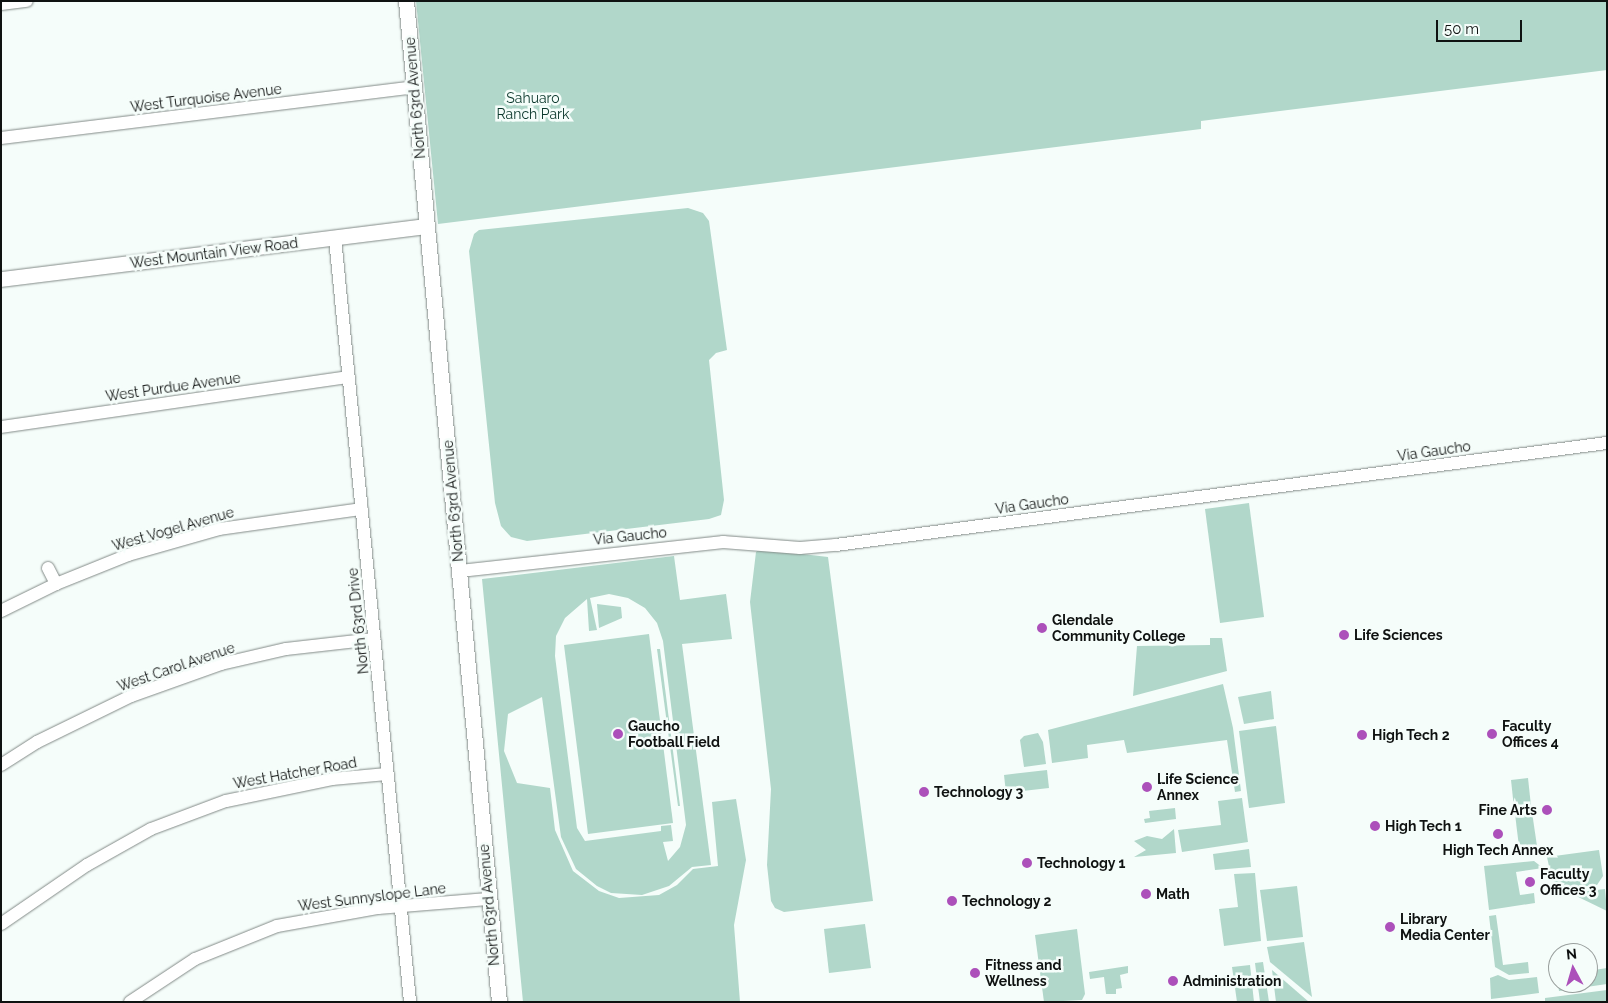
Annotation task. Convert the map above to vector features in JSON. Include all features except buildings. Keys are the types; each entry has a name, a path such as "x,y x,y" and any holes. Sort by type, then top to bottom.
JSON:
{"street":[{"path":"1,4 27,1"},
{"name":"North 63rd Avenue","path":"406,1 460,571 498,1002"},
{"name":"West Turquoise Avenue","path":"1,138 414,87"},
{"name":"West Mountain View Road","path":"1,279 427,226"},
{"name":"North 63rd Drive","path":"335,238 399,906 410,1002"},
{"name":"West Purdue Avenue","path":"1,427 348,377"},
{"name":"Via Gaucho","path":"460,571 723,542 800,548 836,545 1607,443"},
{"name":"West Vogel Avenue","path":"1,611 56,584 128,555 219,529 362,509"},
{"path":"48,568 56,584"},
{"name":"West Carol Avenue","path":"1,765 38,742 131,696 221,664 286,649 374,639"},
{"name":"West Hatcher Road","path":"1,924 87,865 160,826 226,800 332,779 387,774"},
{"name":"West Sunnyslope Lane","path":"130,1002 195,959 247,936 321,916 399,906 488,899"}],"green space":[{"name":"Sahuaro Ranch Park","path":"416,1 1607,1 1607,70 1201,121 1201,129 438,224"},
{"path":"688,208 703,213 709,221 727,350 716,353 709,360 724,500 721,515 709,519 527,541 511,537 501,526 495,503 469,251 474,234 479,230"},
{"path":"1249,503 1264,617 1220,623 1205,509"},
{"path":"760,549 828,557 873,901 784,912 775,908 771,901 767,865 771,789 750,602 756,552"},
{"path":"674,556 680,600 726,594 732,639 682,644 711,865 692,867 669,886 642,895 611,893 597,886 576,869 561,837 542,697 508,714 504,751 517,783 550,788 555,830 573,871 599,891 619,898 659,895 677,885 693,869 718,866 712,802 736,799 746,860 734,925 740,1002 523,1002 482,579","holes":["609,594 628,598 645,608 657,623 663,641 686,825 680,847 668,861 663,842 673,841 671,825 661,826 661,831 585,841 577,828 555,656 556,636 565,618 587,599 589,631 597,630 590,598"]},
{"path":"597,604 621,607 622,618 599,628"},
{"name":"Gaucho Football Field","path":"649,634 673,823 588,834 564,645"},
{"path":"1210,638 1222,638 1227,671 1133,696 1137,646 1210,645"},
{"path":"657,649 660,649 680,806 678,806"},
{"path":"1223,684 1233,728 1241,791 1235,792 1227,740 1127,753 1124,740 1087,745 1088,758 1052,763 1048,730"},
{"path":"1271,691 1274,719 1244,724 1238,697"},
{"path":"1276,726 1285,803 1249,808 1239,731"},
{"path":"1038,733 1043,742 1046,764 1024,767 1020,740 1024,736"},
{"path":"1047,770 1049,788 1006,793 1004,775"},
{"path":"1528,778 1531,806 1514,808 1511,780"},
{"path":"1242,798 1248,842 1182,852 1178,830 1221,825 1218,801"},
{"path":"1175,808 1176,819 1145,823 1144,819 1150,818 1149,811"},
{"path":"1532,812 1538,853 1520,855 1515,814"},
{"path":"1174,829 1176,853 1134,857 1146,850 1134,841 1147,836 1162,839"},
{"path":"1249,849 1251,867 1215,870 1213,854"},
{"path":"1599,850 1603,876 1597,885 1564,889 1552,880 1547,857"},
{"path":"1534,861 1543,868 1516,872 1520,895 1534,893 1535,903 1489,910 1484,866"},
{"path":"1255,873 1261,941 1224,946 1219,909 1238,907 1234,874"},
{"path":"1297,886 1303,937 1267,941 1260,890"},
{"path":"1605,889 1607,911 1570,893"},
{"path":"1496,915 1503,965 1528,962 1529,973 1509,975 1495,967 1489,916"},
{"path":"865,924 871,968 829,973 824,929"},
{"path":"1077,929 1085,994 1082,1000 1044,1002 1035,935"},
{"path":"1304,942 1312,997 1270,962 1267,947"},
{"path":"1263,962 1269,1002 1260,1002 1255,963"},
{"path":"1250,965 1254,1002 1237,1002 1232,967"},
{"path":"1128,966 1128,973 1120,975 1122,988 1116,989 1116,994 1106,994 1104,977 1090,979 1089,972"},
{"path":"1607,968 1607,984 1598,985 1598,969"},
{"path":"1272,970 1309,1002 1276,1002"},
{"path":"1498,975 1509,980 1537,977 1539,993 1491,999 1490,978"},
{"path":"1607,990 1607,1002 1545,1002 1545,998 1598,993 1598,991"}],"place":[{"name":"Glendale Community College","path":"1042,628"},
{"name":"Life Sciences","path":"1344,635"},
{"name":"Gaucho Football Field","path":"618,734"},
{"name":"Faculty Offices 4","path":"1492,734"},
{"name":"High Tech 2","path":"1362,735"},
{"name":"Life Science Annex","path":"1147,787"},
{"name":"Technology 3","path":"924,792"},
{"name":"Fine Arts","path":"1547,810"},
{"name":"High Tech 1","path":"1375,826"},
{"name":"High Tech Annex","path":"1498,834"},
{"name":"Technology 1","path":"1027,863"},
{"name":"Faculty Offices 3","path":"1530,882"},
{"name":"Math","path":"1146,894"},
{"name":"Technology 2","path":"952,901"},
{"name":"Library Media Center","path":"1390,927"},
{"name":"Fitness and Wellness","path":"975,973"},
{"name":"Administration","path":"1173,981"}]}
